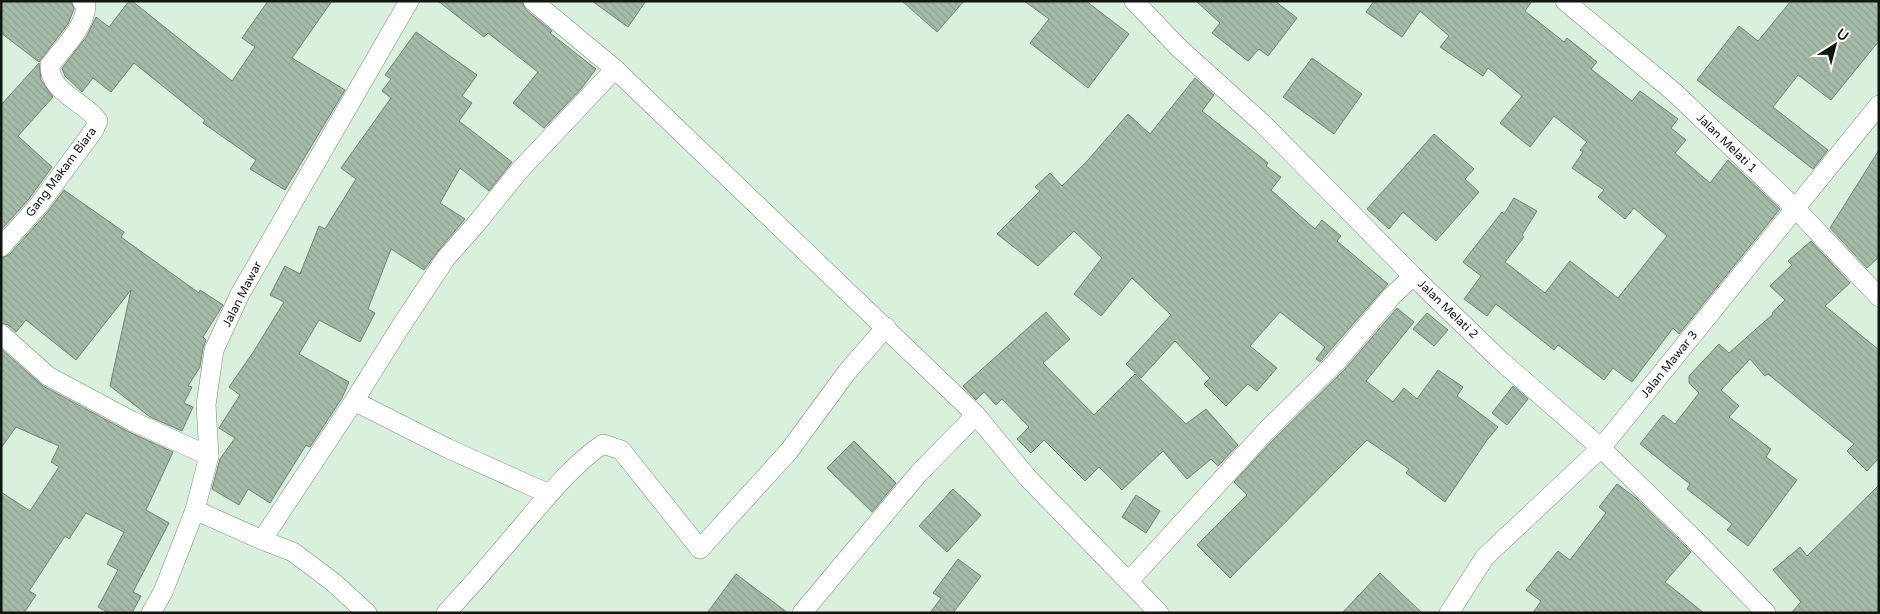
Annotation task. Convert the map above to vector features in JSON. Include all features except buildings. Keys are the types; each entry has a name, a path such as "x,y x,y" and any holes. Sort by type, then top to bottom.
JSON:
{"street":[{"name":"Gang Makam Biara","path":"1,247 38,206 94,130 98,121 93,114 55,84 50,74 50,65 80,25 86,6 82,1"},
{"name":"Jalan Mawar","path":"151,613 163,592 196,510 209,456 206,405 214,350 244,286 409,1"},
{"path":"533,1 615,69 886,327 976,415 1027,477 1159,613"},
{"name":"Jalan Melati 2","path":"1134,1 1179,48 1262,123 1412,276 1500,360 1601,448 1766,613"},
{"name":"Jalan Melati 1","path":"1565,1 1675,93 1796,209 1879,297"},
{"path":"262,540 446,258 520,171 615,69"},
{"name":"Jalan Mawar 3","path":"1449,613 1485,557 1601,448 1879,105"},
{"path":"1129,581 1266,431 1337,361 1412,276"},
{"path":"446,613 549,494 590,453 603,444 621,450 700,549 789,451 847,372 886,327"},
{"path":"1,334 48,376 132,421 209,456"},
{"path":"354,401 447,448 549,494"},
{"path":"802,613 919,473 976,415"},
{"path":"196,510 293,552 333,582 367,613"}]}
